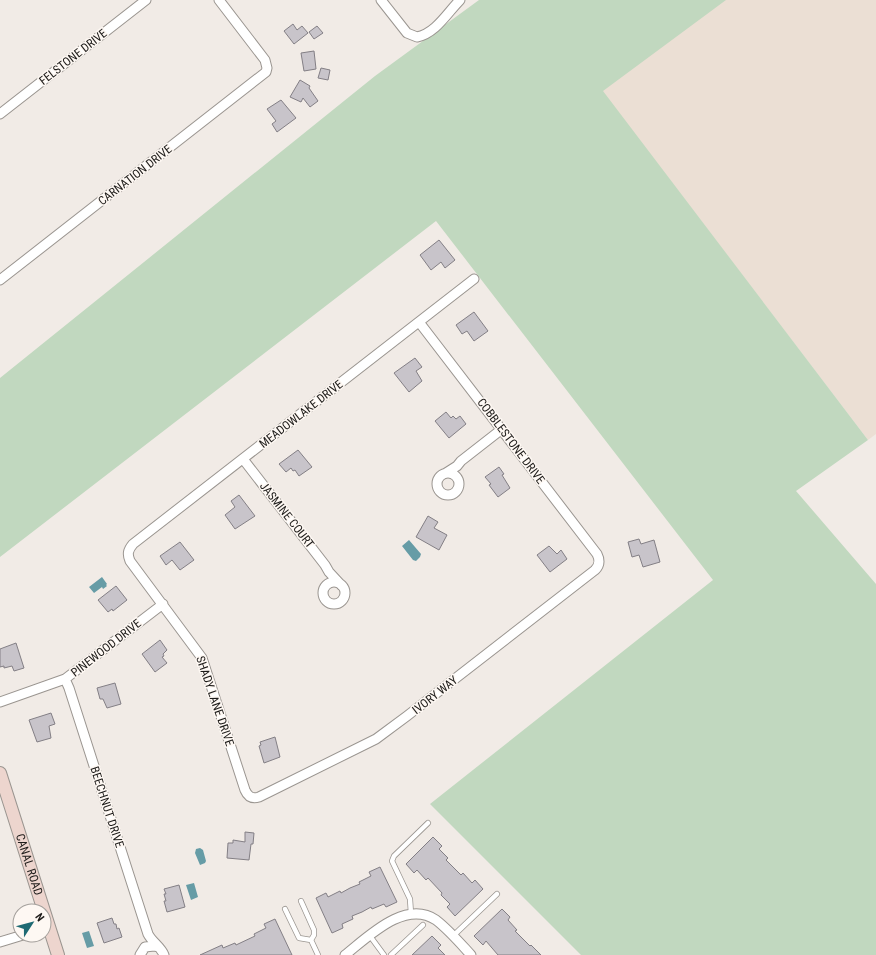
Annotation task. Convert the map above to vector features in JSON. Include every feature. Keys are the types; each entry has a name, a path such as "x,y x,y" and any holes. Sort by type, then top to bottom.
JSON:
{"street":[{"name":"FELSTONE DRIVE","path":"0,114 146,0"},
{"name":"CARNATION DRIVE","path":"0,280 263,76 267,68 265,60 219,0"},
{"path":"381,0 407,33 417,37 427,33 438,24 460,0"},
{"name":"MEADOWLAKE DRIVE","path":"128,550 133,544 474,279"},
{"name":"COBBLESTONE DRIVE","path":"419,322 502,429 596,554 599,561"},
{"path":"457,466 459,487 451,494 444,494 439,490 437,484 439,477 457,466 461,461 502,429"},
{"name":"JASMINE COURT","path":"243,459 326,565 329,572 342,586"},
{"path":"446,473 453,474 458,479"},
{"name":"SHADY LANE DRIVE","path":"128,550 130,561 202,658 245,790 247,795 250,797"},
{"name":"IVORY WAY","path":"250,797 259,797 376,739 595,570 599,564 599,561"},
{"path":"326,586 332,582 336,582 342,586 345,596 340,602 334,604 325,599 323,592 329,572"},
{"name":"PINEWOOD DRIVE","path":"0,702 65,679 163,604"},
{"name":"BEECHNUT DRIVE","path":"65,679 148,934 162,950 164,955"},
{"name":"CANAL ROAD","path":"0,774 39,903"},
{"path":"345,955 391,920 411,914 422,915 435,919 471,955"},
{"path":"141,952 146,944 148,934"},
{"path":"0,942 12,938"},
{"name":"CANAL ROAD","path":"52,940 58,955"},
{"path":"141,952 150,946 158,947"}],"lane":[{"path":"411,914 410,899 392,861 394,856 428,823"},
{"path":"453,936 497,894"},
{"path":"301,901 314,930 314,935 311,940"},
{"path":"285,909 299,938 311,940"},
{"path":"391,955 423,925"},
{"path":"370,936 384,955"},
{"path":"311,940 318,955"}],"shaded area":[{"path":"724,0 876,0 876,434 868,440 602,91"}],"green space":[{"path":"479,0 726,0 603,91 868,440 796,491 876,584 876,955 581,955 430,804 713,580 436,221 0,557 0,378 375,76"}],"water":[{"path":"409,540 421,554 416,561 413,560 402,546"},
{"path":"102,577 107,586 103,589 102,587 94,593 89,587"},
{"path":"200,848 203,850 206,861 200,865 195,853 196,849"},
{"path":"194,883 198,897 191,900 186,885"},
{"path":"89,931 94,946 87,948 82,933"}],"building":[{"path":"293,24 297,30 302,26 308,33 294,44 284,31"},
{"path":"317,26 323,33 314,39 309,32"},
{"path":"314,51 316,69 304,71 301,53"},
{"path":"321,68 330,70 328,80 318,78"},
{"path":"300,80 310,86 309,88 318,101 310,107 303,98 301,102 290,97"},
{"path":"281,100 296,118 277,132 272,124 276,121 267,109"},
{"path":"439,240 455,260 445,268 441,262 431,270 420,255"},
{"path":"474,312 488,331 474,341 467,331 462,334 456,325"},
{"path":"415,358 422,367 416,371 422,381 409,392 394,373"},
{"path":"446,412 451,418 453,416 456,419 460,416 466,424 449,438 435,421"},
{"path":"298,450 312,467 299,476 295,470 293,471 291,468 286,472 279,464"},
{"path":"499,467 510,488 498,497 489,485 491,484 485,477"},
{"path":"239,495 255,516 235,529 225,515 235,507 231,501"},
{"path":"428,516 438,522 434,528 447,535 439,550 416,537"},
{"path":"639,539 641,544 654,540 660,562 643,567 639,555 632,557 628,542"},
{"path":"180,542 194,560 180,570 172,560 166,565 160,556"},
{"path":"549,546 557,554 561,550 567,559 550,572 537,555"},
{"path":"116,586 127,600 113,611 112,609 108,612 98,600"},
{"path":"160,640 167,650 162,657 167,663 155,672 142,654"},
{"path":"16,643 24,668 14,671 12,666 4,668 4,666 0,667 0,649"},
{"path":"115,683 121,704 107,708 103,699 100,699 97,688"},
{"path":"51,713 55,724 49,726 51,738 37,742 29,720"},
{"path":"275,737 280,757 264,763 259,746 261,745 260,742"},
{"path":"245,832 254,833 249,860 227,858 228,843 233,843 233,840 245,842"},
{"path":"433,837 442,846 439,849 448,858 446,860 461,875 463,873 472,883 475,880 483,889 455,916 447,907 450,904 428,878 426,880 417,870 414,873 406,864"},
{"path":"380,867 397,902 386,907 384,904 372,909 371,907 352,916 353,919 342,924 343,928 332,933 316,898 326,893 328,897 340,891 341,893 360,884 359,882 371,876 369,872"},
{"path":"179,885 185,907 167,912 164,901 166,901 164,894 166,894 164,889"},
{"path":"502,909 510,917 508,920 517,930 515,931 541,955 498,955 486,941 483,945 474,936"},
{"path":"112,918 117,929 119,928 122,937 104,943 97,923"},
{"path":"275,919 292,955 200,955 222,945 223,948 235,943 236,945 255,936 254,934 266,928 264,924"},
{"path":"432,936 441,945 438,948 445,955 412,955"}]}
